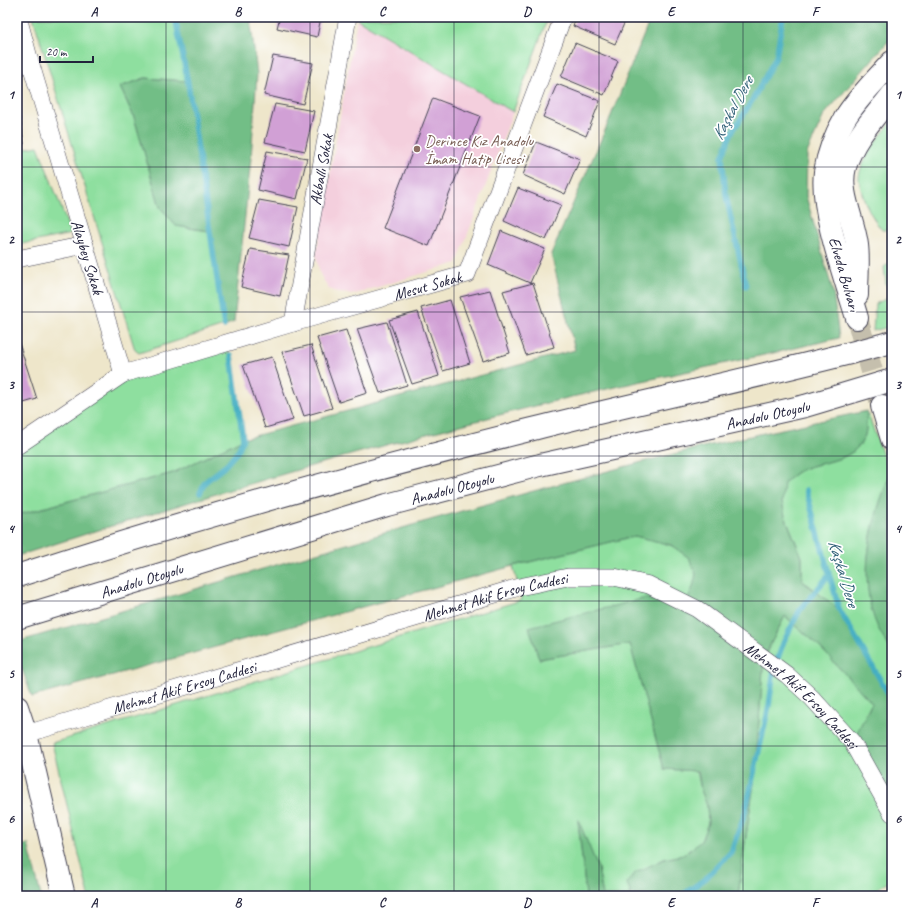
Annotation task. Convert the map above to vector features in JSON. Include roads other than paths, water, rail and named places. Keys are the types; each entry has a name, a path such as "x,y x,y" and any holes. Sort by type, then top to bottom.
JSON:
{"main road":[{"name":"Elveda Bulvarı","path":"892,62 858,100 845,118 834,139 825,174 828,210 837,249 857,318 857,244 843,184 845,168 852,150 866,128 892,95"},
{"path":"17,576 89,552 372,471 531,429 799,367 892,342"},
{"name":"Anadolu Otoyolu","path":"17,618 386,505 540,465 805,406 892,380"},
{"path":"892,422 882,406 892,438"},
{"path":"17,707 21,736 64,896"}],"street":[{"name":"Alaybey Sokak","path":"18,17 23,59 84,245 123,374"},
{"name":"Akballı Sokak","path":"293,323 348,17"},
{"name":"Mesut Sokak","path":"123,374 293,323 467,274 563,17"},
{"path":"17,259 84,245"},
{"path":"17,446 123,374"},
{"name":"Mehmet Akif Ersoy Caddesi","path":"21,736 519,587 568,577 614,577 649,585 697,609 787,675 812,698 852,742 892,813"}],"waterway":[{"path":"175,17 188,83 224,326"},
{"name":"Kaşkal Dere","path":"746,286 726,196 722,157 731,134 753,99 776,57 783,17"},
{"path":"200,493 205,482 224,467 238,451 243,439 231,355"},
{"name":"Kaşkal Dere","path":"806,490 839,609 892,700"},
{"path":"681,896 705,879 731,852 745,813 769,706 774,669 784,641 800,610 829,575"}],"tunnel":[{"path":"857,318 881,403"}],"place":[{"name":"Derince Kız Anadolu İmam Hatip Lisesi","path":"417,149"}]}
